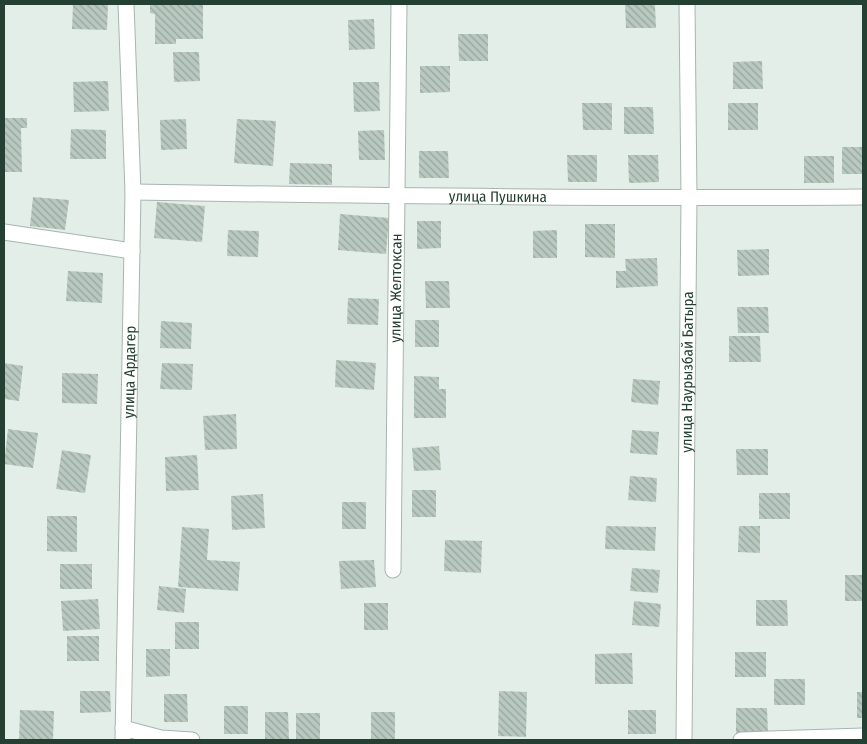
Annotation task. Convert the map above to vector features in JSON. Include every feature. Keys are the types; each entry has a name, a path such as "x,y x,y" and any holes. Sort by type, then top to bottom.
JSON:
{"street":[{"name":"улица Ардагер","path":"123,734 133,192 126,4"},
{"name":"улица Желтоксан","path":"393,570 399,4"},
{"name":"улица Наурызбай Батыра","path":"684,740 689,198 687,4"},
{"name":"улица Пушкина","path":"133,192 397,196 863,197"},
{"path":"4,232 132,251"},
{"path":"123,734 192,740"},
{"path":"741,740 863,736"}],"building":[{"path":"73,4 108,4 107,30 72,29"},
{"path":"150,4 203,4 203,39 176,39 176,44 155,44 155,14 150,13"},
{"path":"625,4 655,4 656,28 626,28"},
{"path":"374,19 375,49 349,50 348,20"},
{"path":"458,34 488,34 488,61 459,61"},
{"path":"173,52 199,52 200,81 174,82"},
{"path":"762,61 763,89 733,89 733,62"},
{"path":"420,66 450,66 450,92 420,93"},
{"path":"108,81 109,111 74,112 73,82"},
{"path":"353,82 379,82 380,111 354,112"},
{"path":"582,103 612,103 612,130 583,130"},
{"path":"728,103 758,103 758,130 728,130"},
{"path":"624,107 653,107 654,134 624,134"},
{"path":"4,118 27,118 27,128 21,128 22,172 4,172"},
{"path":"186,119 187,149 161,150 160,120"},
{"path":"237,119 276,121 273,166 234,163"},
{"path":"71,129 106,130 106,159 70,159"},
{"path":"384,130 385,160 359,160 358,131"},
{"path":"842,147 863,147 863,174 842,174"},
{"path":"419,151 448,151 449,178 419,178"},
{"path":"567,155 597,155 597,182 568,182"},
{"path":"628,155 658,155 659,182 629,183"},
{"path":"804,156 834,156 834,183 804,183"},
{"path":"290,163 332,164 332,185 289,184"},
{"path":"33,197 69,200 65,230 30,226"},
{"path":"157,202 205,206 202,242 154,238"},
{"path":"340,214 389,218 386,254 338,250"},
{"path":"417,221 441,221 441,248 417,249"},
{"path":"585,224 615,224 615,258 585,257"},
{"path":"228,230 259,231 258,257 227,256"},
{"path":"557,230 557,258 533,258 533,231"},
{"path":"769,249 769,275 738,276 737,250"},
{"path":"657,258 658,286 616,288 616,271 626,271 625,259"},
{"path":"68,271 103,273 102,303 66,301"},
{"path":"425,281 449,281 450,308 426,308"},
{"path":"348,298 379,299 378,325 347,324"},
{"path":"737,307 768,307 769,333 738,333"},
{"path":"415,320 439,320 439,347 415,347"},
{"path":"161,321 192,323 191,349 160,348"},
{"path":"729,336 760,336 761,362 729,362"},
{"path":"336,360 376,363 374,390 335,387"},
{"path":"4,363 23,366 19,401 4,399"},
{"path":"162,363 193,364 192,390 160,389"},
{"path":"62,373 98,374 97,404 62,403"},
{"path":"414,376 439,377 439,389 446,389 446,418 414,418"},
{"path":"633,379 660,381 658,405 631,402"},
{"path":"236,414 237,449 205,450 203,416"},
{"path":"8,429 38,433 33,468 4,464"},
{"path":"632,430 659,432 657,455 630,453"},
{"path":"439,446 441,470 414,471 412,448"},
{"path":"736,449 768,449 768,475 737,475"},
{"path":"62,450 91,455 85,493 56,489"},
{"path":"197,455 199,490 166,491 165,457"},
{"path":"630,476 657,478 656,502 628,500"},
{"path":"412,490 436,490 436,517 412,517"},
{"path":"759,493 790,493 790,519 759,519"},
{"path":"263,494 265,528 232,530 231,496"},
{"path":"342,502 366,502 366,529 342,529"},
{"path":"47,516 77,516 77,552 47,551"},
{"path":"606,526 656,527 655,551 605,549"},
{"path":"739,526 760,526 760,553 738,552"},
{"path":"182,527 209,529 207,560 240,562 238,591 178,587"},
{"path":"445,540 482,541 481,573 444,571"},
{"path":"374,560 376,587 341,589 339,561"},
{"path":"60,564 92,564 92,589 60,589"},
{"path":"632,568 660,570 658,593 630,591"},
{"path":"845,575 863,575 863,601 845,601"},
{"path":"159,586 186,589 184,613 157,610"},
{"path":"98,599 100,629 63,631 61,601"},
{"path":"756,600 787,600 788,626 756,626"},
{"path":"634,601 661,604 659,627 632,625"},
{"path":"364,603 388,603 388,630 364,630"},
{"path":"175,622 199,622 199,649 175,649"},
{"path":"67,636 99,636 99,661 67,661"},
{"path":"146,649 170,649 170,676 146,677"},
{"path":"735,652 766,652 766,677 735,677"},
{"path":"632,653 633,684 595,684 595,654"},
{"path":"774,679 805,679 805,705 774,705"},
{"path":"80,691 110,691 111,712 80,713"},
{"path":"499,691 527,692 526,737 498,736"},
{"path":"857,692 863,692 863,718 857,718"},
{"path":"164,694 187,694 188,722 164,722"},
{"path":"224,706 248,706 248,734 224,734"},
{"path":"736,708 767,708 768,734 736,734"},
{"path":"20,710 54,711 53,740 19,740"},
{"path":"628,710 656,710 656,734 628,734"},
{"path":"265,712 288,712 289,739 265,739"},
{"path":"371,712 395,712 395,739 371,739"},
{"path":"296,713 320,713 320,740 296,740"}]}
